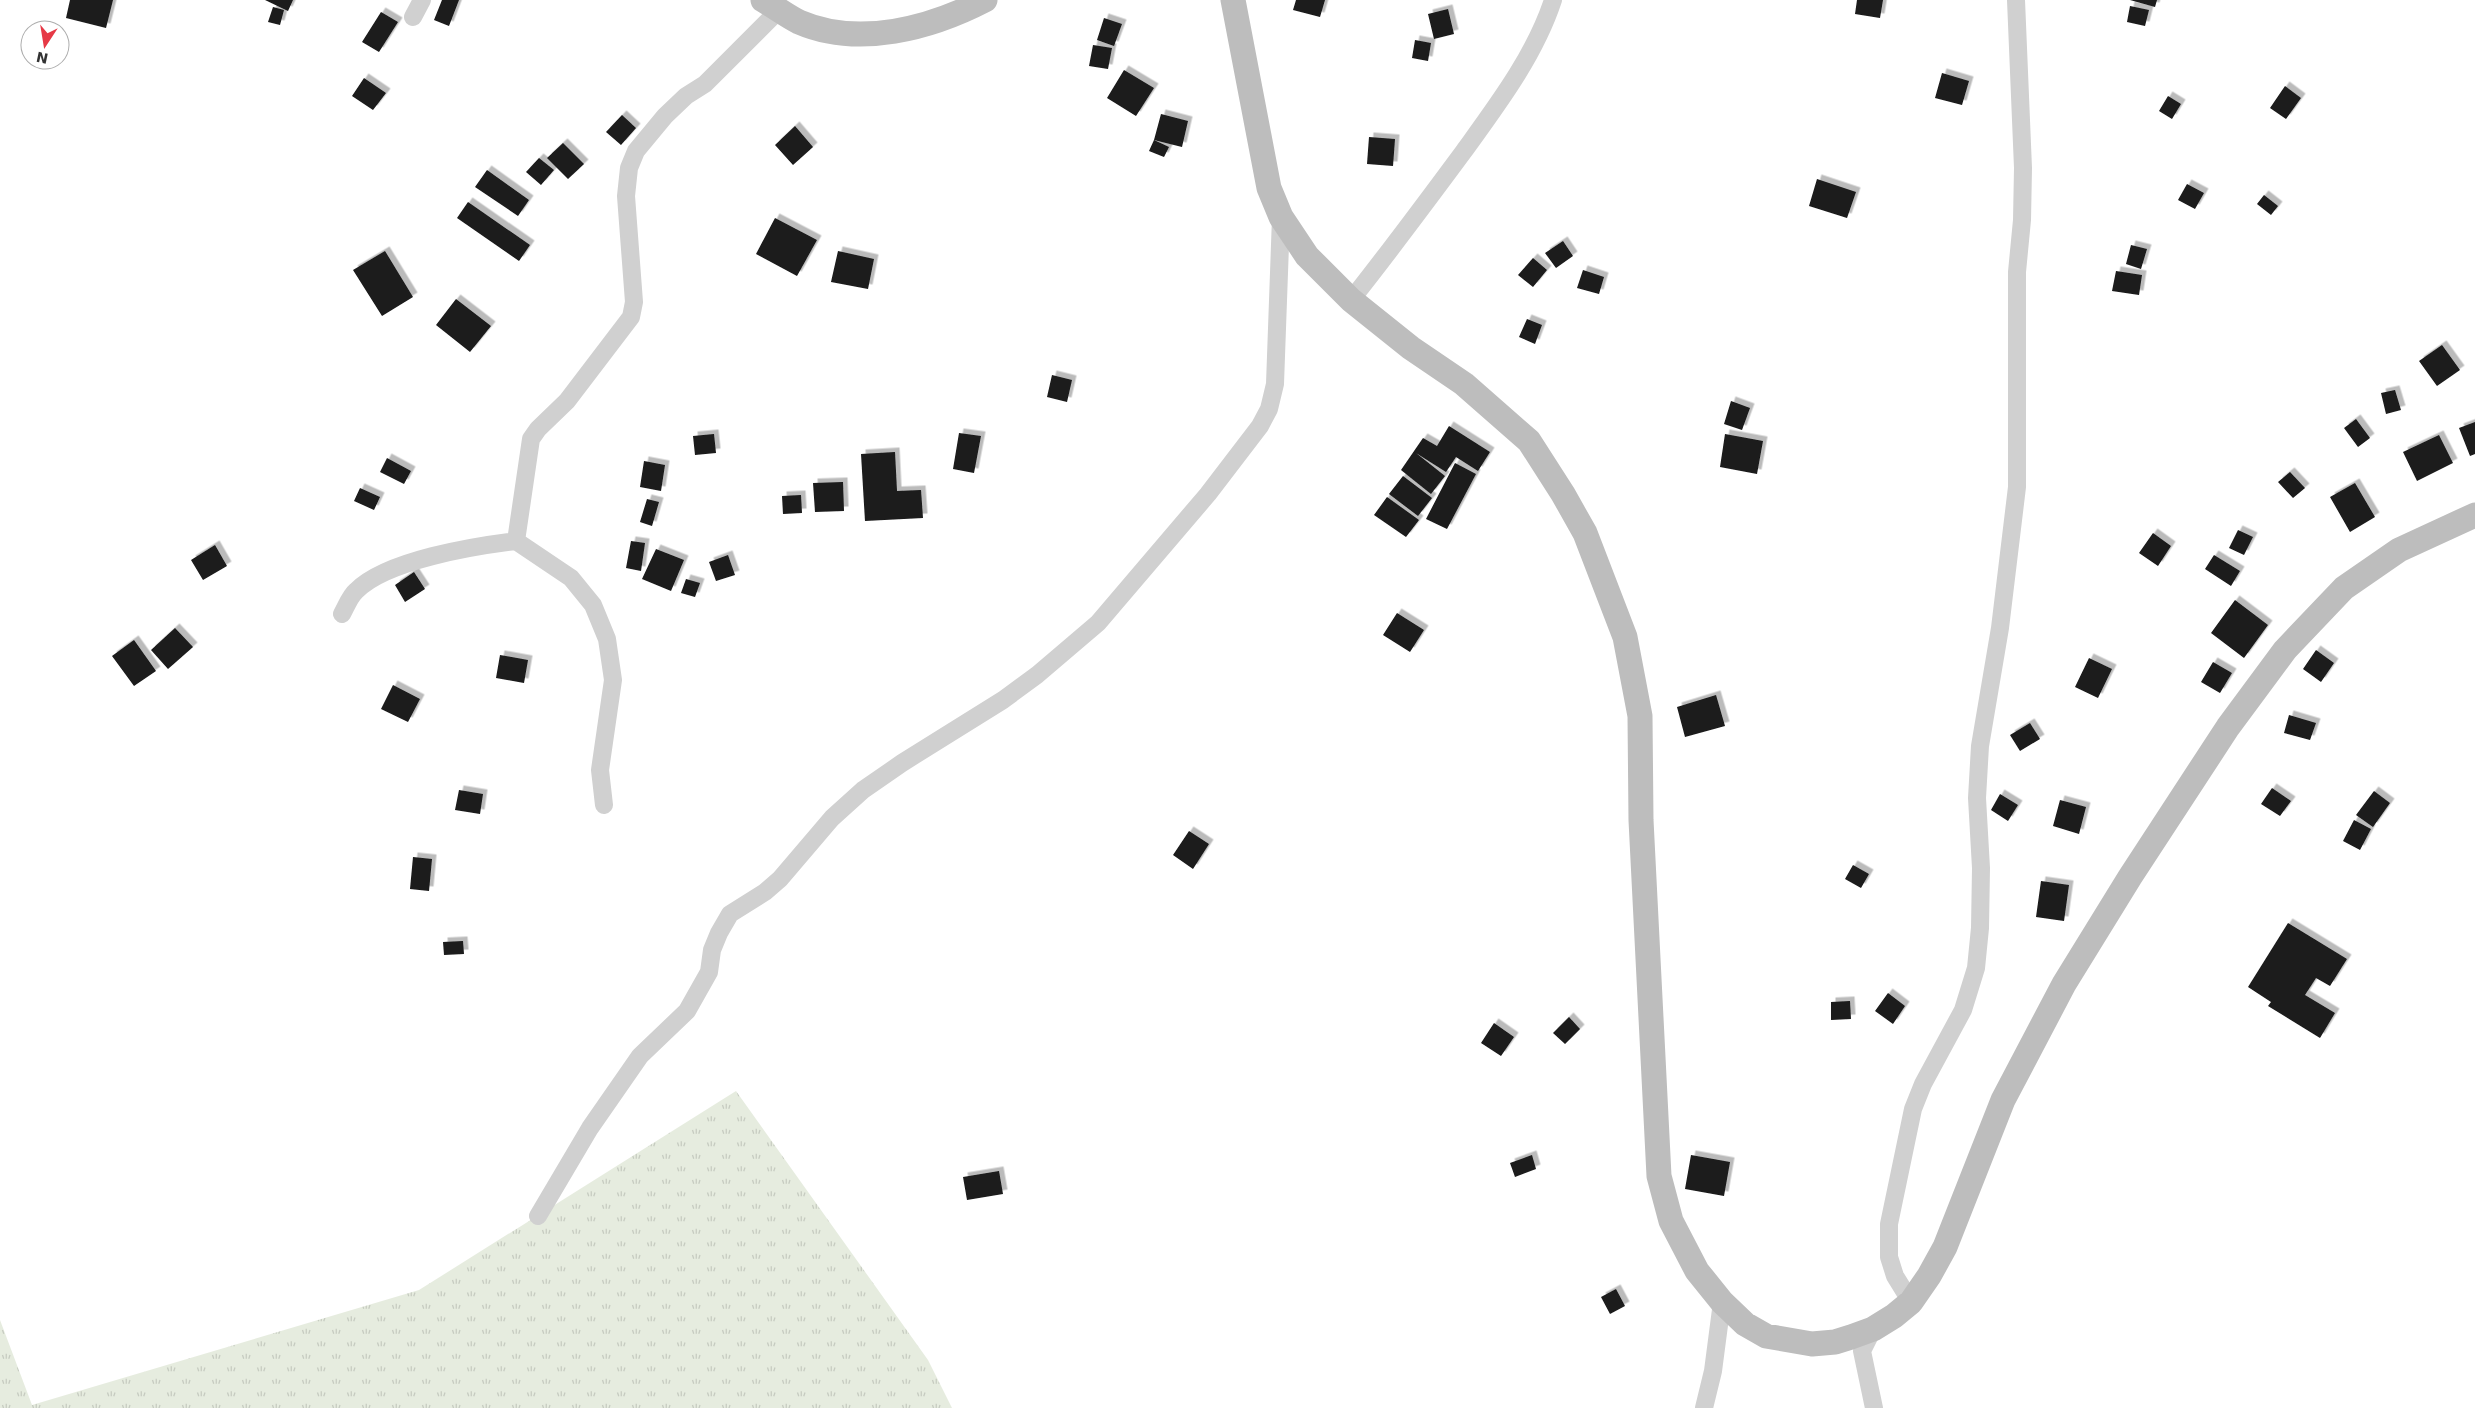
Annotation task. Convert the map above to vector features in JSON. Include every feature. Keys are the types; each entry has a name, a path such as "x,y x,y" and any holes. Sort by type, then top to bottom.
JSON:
{"main road":[{"path":"771,5 800,22 842,34 888,32 928,25 985,0"},
{"path":"1233,0 1269,188 1282,217 1307,256 1351,300 1410,348 1464,384 1529,441 1564,494 1585,534 1610,595 1625,637 1640,716 1641,820 1659,1176 1671,1221 1697,1271 1722,1302 1745,1324 1766,1336 1812,1344 1835,1342 1873,1329 1911,1302 1930,1276 1945,1246 2003,1100 2033,1041 2130,877 2228,727 2286,650 2344,588 2399,550 2475,515"}],"street":[{"path":"413,17 422,0"},
{"path":"1351,300 1402,236 1505,94 1545,24 1553,0"},
{"path":"1911,1302 1895,1276 1889,1257 1889,1224 1913,1109 1923,1084 1963,1010 1976,968 1981,876 1977,798 1980,746 2000,628 2017,487 2017,272 2022,220 2023,168 2016,0"},
{"path":"516,541 532,439 538,429 567,401 632,317 633,293 626,196 629,168 636,151 665,116 686,96 705,84 771,5"},
{"path":"538,1216 590,1128 640,1056 687,1011 709,972 716,941 730,914 780,880 832,818 863,790 902,763 1003,700 1038,675 1098,623 1208,494 1260,426 1269,409 1278,358 1282,217"},
{"path":"342,614 355,591 378,576 420,558 516,541 571,578 592,605 607,639 613,680 600,770 604,805"},
{"path":"1704,1408 1713,1371 1722,1302"},
{"path":"1873,1329 1862,1351 1874,1408"}],"green space":[{"path":"736,1091 928,1360 952,1408 0,1408 0,1320 32,1405 419,1290"}],"building":[{"path":"70,0 113,0 106,28 66,18"},
{"path":"265,0 293,0 288,11"},
{"path":"442,0 459,0 449,26 434,20"},
{"path":"1296,0 1325,0 1320,17 1293,10"},
{"path":"1857,0 1883,0 1880,18 1855,14"},
{"path":"2130,0 2157,0 2155,7"},
{"path":"2130,6 2149,10 2145,26 2127,22"},
{"path":"273,7 284,10 280,25 268,22"},
{"path":"1448,9 1454,34 1434,39 1428,14"},
{"path":"381,12 398,22 379,52 362,42"},
{"path":"1104,18 1122,24 1114,46 1097,40"},
{"path":"1415,40 1431,43 1428,61 1412,58"},
{"path":"1093,45 1112,48 1108,69 1089,66"},
{"path":"1124,70 1154,88 1136,116 1107,98"},
{"path":"1942,73 1969,81 1962,105 1935,98"},
{"path":"364,78 386,93 373,110 352,96"},
{"path":"2285,86 2301,98 2286,119 2270,108"},
{"path":"2168,96 2181,104 2172,119 2159,111"},
{"path":"1161,114 1188,121 1182,147 1154,140"},
{"path":"622,115 636,128 621,145 606,132"},
{"path":"795,126 813,147 793,165 775,145"},
{"path":"1369,137 1395,139 1393,166 1367,164"},
{"path":"1154,140 1169,147 1164,157 1149,151"},
{"path":"563,143 584,164 568,179 547,158"},
{"path":"539,158 554,170 541,185 526,172"},
{"path":"487,170 529,200 518,216 475,187"},
{"path":"1817,179 1856,192 1847,218 1809,206"},
{"path":"2187,184 2204,193 2195,209 2178,200"},
{"path":"2264,195 2278,206 2271,215 2257,204"},
{"path":"468,202 530,245 519,261 457,218"},
{"path":"775,218 817,240 797,276 756,254"},
{"path":"1563,241 1573,256 1556,268 1545,253"},
{"path":"2131,245 2147,249 2141,269 2126,264"},
{"path":"385,251 413,297 382,316 353,270"},
{"path":"838,251 874,259 868,289 831,282"},
{"path":"1533,258 1547,270 1533,287 1518,275"},
{"path":"1583,270 1604,277 1599,294 1577,288"},
{"path":"2116,271 2142,275 2139,295 2112,291"},
{"path":"456,299 491,326 470,352 436,325"},
{"path":"1527,319 1542,325 1535,344 1519,337"},
{"path":"2442,345 2460,370 2437,386 2419,361"},
{"path":"1052,375 1072,380 1067,402 1047,397"},
{"path":"2395,390 2401,410 2386,414 2381,393"},
{"path":"1731,401 1750,408 1742,430 1724,424"},
{"path":"2356,419 2370,438 2358,447 2344,428"},
{"path":"2475,422 2475,454 2470,456 2459,428"},
{"path":"1449,426 1490,452 1478,471 1456,457 1446,472 1416,453 1445,476 1431,494 1401,470 1423,438 1437,446"},
{"path":"959,433 981,436 974,473 953,469"},
{"path":"714,434 716,453 695,455 693,436"},
{"path":"1725,434 1763,441 1757,474 1720,467"},
{"path":"2439,435 2453,463 2417,481 2403,452"},
{"path":"895,452 897,491 921,490 923,518 865,521 861,454"},
{"path":"387,458 411,471 404,484 380,472"},
{"path":"644,461 665,465 661,491 640,487"},
{"path":"1455,463 1476,474 1447,529 1426,519"},
{"path":"2290,472 2305,488 2293,498 2278,482"},
{"path":"1403,476 1432,498 1418,516 1389,494"},
{"path":"843,482 844,511 815,512 813,483"},
{"path":"2355,483 2375,517 2350,532 2330,497"},
{"path":"360,488 380,497 374,510 354,501"},
{"path":"801,495 802,513 783,514 782,496"},
{"path":"1387,497 1419,520 1406,537 1374,515"},
{"path":"647,499 659,502 652,526 640,522"},
{"path":"2238,530 2253,537 2244,555 2229,548"},
{"path":"2153,533 2171,546 2158,566 2139,553"},
{"path":"631,541 645,543 641,571 626,568"},
{"path":"215,545 227,566 203,580 191,560"},
{"path":"656,549 684,560 671,591 642,579"},
{"path":"728,555 735,575 716,581 709,562"},
{"path":"2214,555 2240,571 2231,586 2205,569"},
{"path":"414,572 425,589 405,602 395,585"},
{"path":"686,579 700,583 695,597 681,593"},
{"path":"2235,600 2268,625 2244,658 2211,633"},
{"path":"1397,613 1424,630 1410,652 1383,635"},
{"path":"175,628 193,647 168,669 151,650"},
{"path":"134,640 156,671 134,686 112,656"},
{"path":"2316,650 2334,663 2321,682 2303,669"},
{"path":"500,655 528,660 524,683 496,678"},
{"path":"2089,658 2112,669 2098,698 2075,687"},
{"path":"2213,662 2232,673 2220,693 2201,682"},
{"path":"393,685 420,699 408,722 381,709"},
{"path":"1716,695 1725,726 1685,737 1677,707"},
{"path":"2289,715 2316,723 2310,740 2284,733"},
{"path":"2030,723 2040,739 2020,751 2010,735"},
{"path":"2272,788 2291,801 2280,816 2261,804"},
{"path":"459,790 483,794 480,814 455,810"},
{"path":"2374,791 2390,803 2373,827 2356,815"},
{"path":"2000,794 2018,805 2008,821 1991,810"},
{"path":"2060,800 2086,807 2079,834 2053,826"},
{"path":"2354,820 2371,829 2360,850 2343,841"},
{"path":"1189,831 1209,844 1193,869 1173,855"},
{"path":"413,857 432,859 429,891 410,889"},
{"path":"1853,865 1869,874 1861,888 1845,879"},
{"path":"2041,881 2069,885 2064,921 2036,917"},
{"path":"2288,923 2347,959 2330,986 2316,978 2305,995 2335,1013 2320,1038 2268,1006 2271,1002 2248,987"},
{"path":"463,941 464,954 444,955 443,942"},
{"path":"1888,993 1905,1006 1893,1024 1875,1011"},
{"path":"1850,1001 1851,1019 1831,1020 1831,1002"},
{"path":"1569,1017 1580,1029 1565,1044 1553,1033"},
{"path":"1494,1023 1514,1037 1501,1056 1481,1043"},
{"path":"1532,1155 1536,1169 1515,1177 1510,1163"},
{"path":"1691,1155 1730,1162 1724,1196 1685,1189"},
{"path":"999,1171 1003,1194 967,1200 963,1177"},
{"path":"1616,1289 1625,1306 1610,1314 1601,1297"}]}
